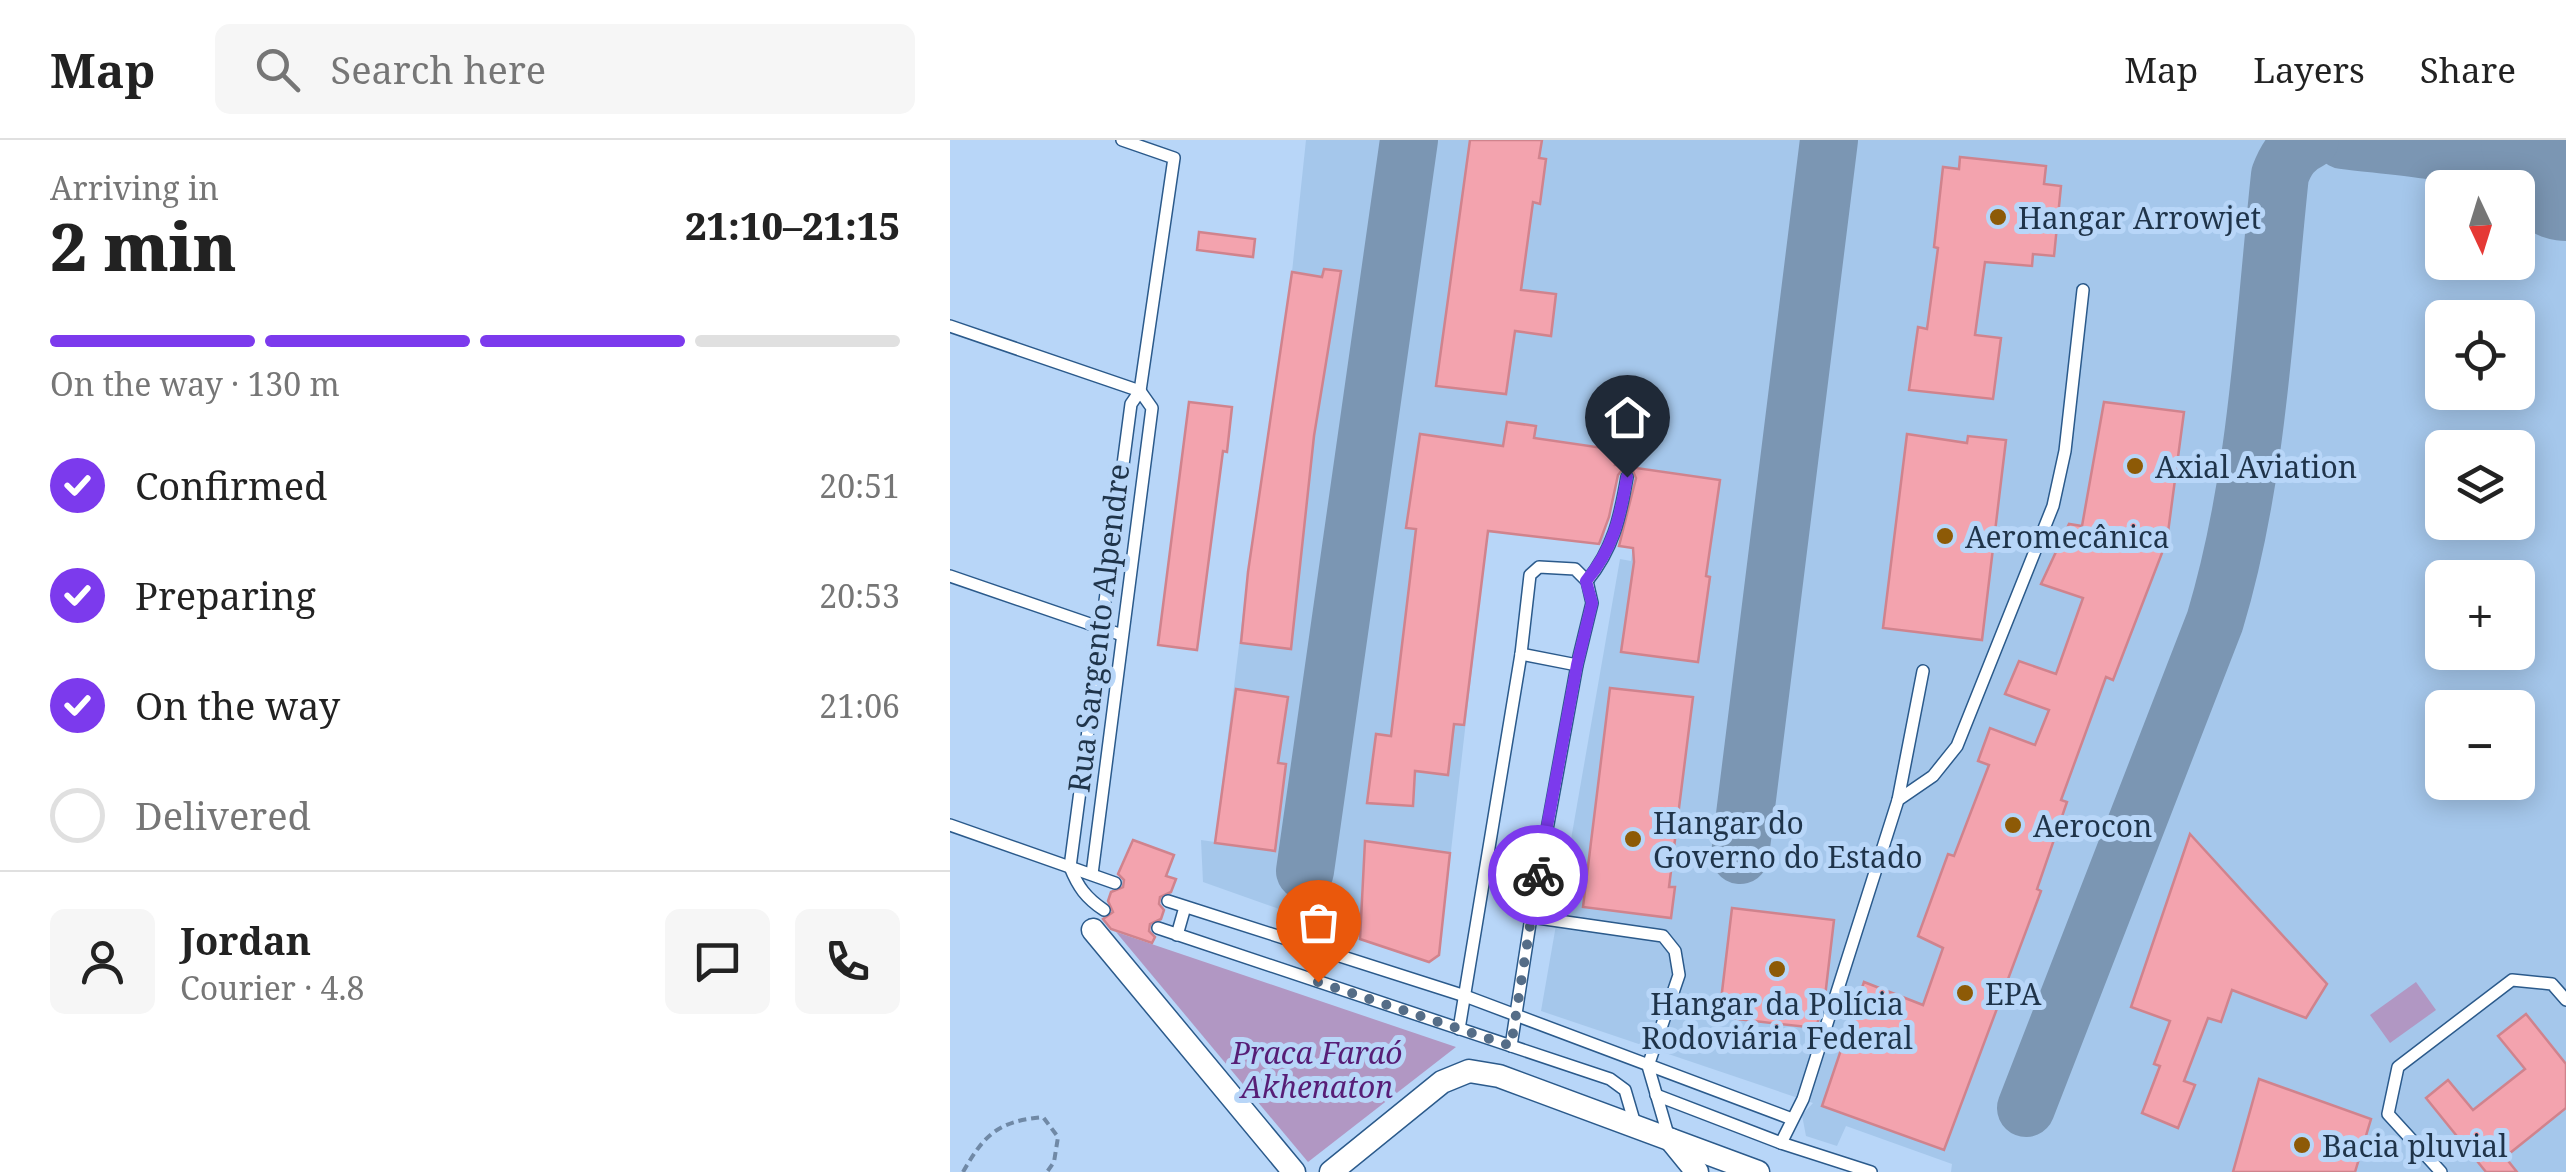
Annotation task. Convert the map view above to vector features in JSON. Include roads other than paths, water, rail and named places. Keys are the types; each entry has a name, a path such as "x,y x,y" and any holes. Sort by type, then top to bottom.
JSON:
{"street":[{"path":"1098,920 1294,1172"},
{"path":"1331,1172 1442,1082 1468,1072 1499,1076 1758,1172"},
{"path":"1669,1138 1697,1172"}],"lane":[{"name":"Rua Sargento Alpendre","path":"1070,866 1130,404 1140,392 1174,158 1122,140"},
{"path":"1898,800 1933,776 1957,746 2053,506 2065,451 2083,290"},
{"path":"950,326 1140,392"},
{"name":"Rua Sargento Alpendre","path":"1092,874 1152,408 1140,392"},
{"path":"1586,581 1604,560 1618,530 1627,477"},
{"path":"1118,498 1140,500"},
{"path":"1459,1029 1521,654 1530,575 1539,567 1575,570 1586,581 1592,603 1577,665 1511,1046"},
{"path":"950,576 1122,636"},
{"path":"1521,654 1577,665"},
{"path":"1781,1143 1803,1099 1898,800 1923,671"},
{"path":"1084,760 1106,762"},
{"path":"950,825 1115,882"},
{"path":"1070,866 1098,920"},
{"path":"1168,901 1466,996 1792,1119"},
{"path":"1178,934 1185,907"},
{"path":"1531,917 1663,936 1675,951 1679,975 1648,1066 1669,1138"},
{"path":"1158,928 1618,1082 1634,1124"},
{"path":"2441,1172 2388,1114 2398,1067 2512,980 2552,984 2566,1000"},
{"path":"1656,1095 1870,1172"}],"place":[{"name":"Hangar Arrowjet","path":"1998,217"},
{"name":"Axial Aviation","path":"2135,466"},
{"name":"Aeromecânica","path":"1945,536"},
{"name":"Aerocon","path":"2013,825"},
{"name":"Hangar do Governo do Estado","path":"1633,839"},
{"name":"Hangar da Polícia Rodoviária Federal","path":"1777,969"},
{"name":"EPA","path":"1965,993"},
{"name":"Bacia pluvial","path":"2302,1145"}],"park label":[{"name":"Praca Faraó Akhenaton","path":"1317,1069"}]}
